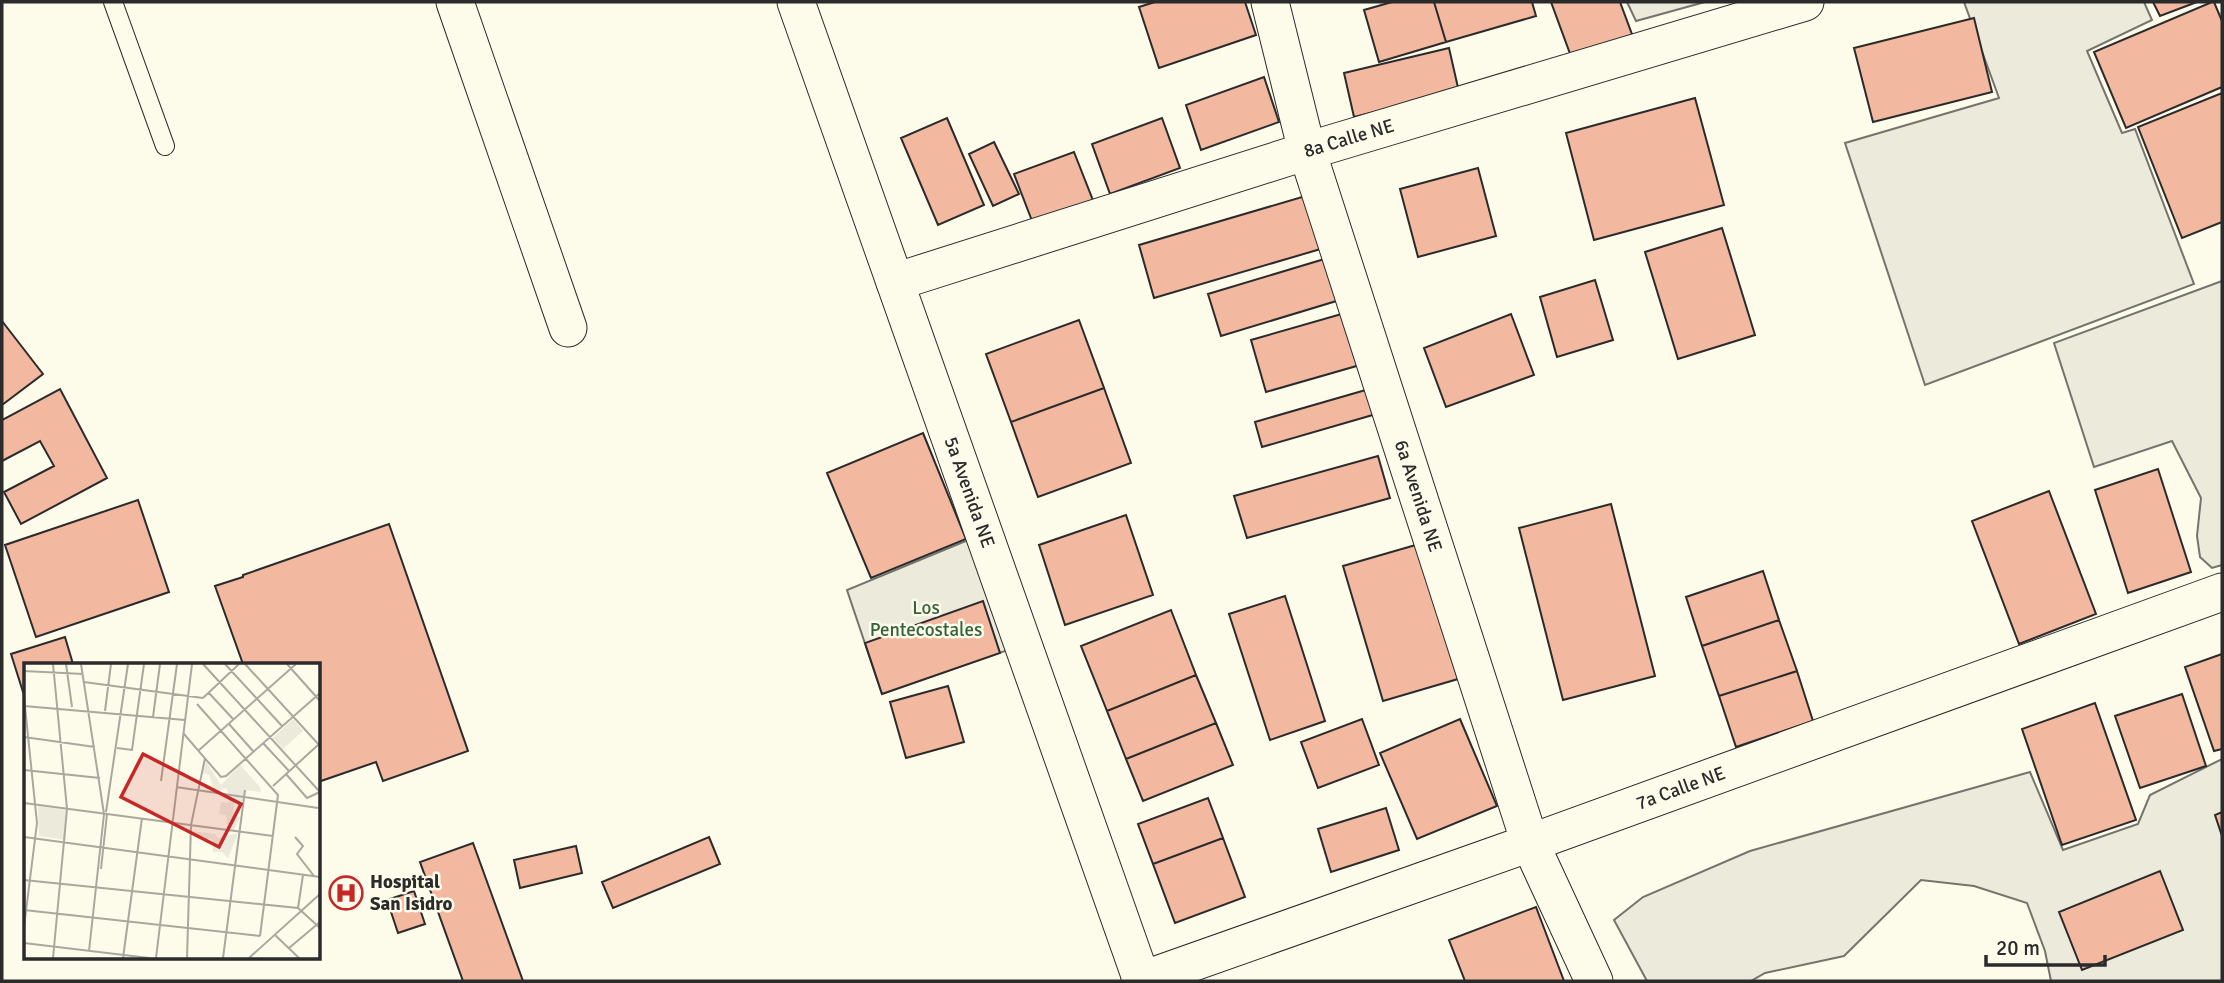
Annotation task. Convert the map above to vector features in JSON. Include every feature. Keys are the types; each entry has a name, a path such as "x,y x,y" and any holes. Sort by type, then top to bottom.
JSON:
{"street":[{"path":"455,2 568,328"},
{"name":"5a Avenida NE","path":"796,2 1141,981"},
{"name":"6a Avenida NE","path":"1270,2 1307,151 1530,843 1594,981"},
{"name":"8a Calle NE","path":"895,282 1307,151 1805,2"},
{"name":"7a Calle NE","path":"1141,981 2222,592"}],"lane":[{"path":"113,2 165,146"}],"green space":[{"path":"1627,2 1705,2 1636,21"},
{"path":"1964,2 2144,2 2152,20 2087,51 2122,133 2135,129 2194,284 1925,385 1845,143 1999,98"},
{"path":"2222,281 2222,565 2212,568 2200,557 2197,536 2201,498 2172,441 2094,467 2054,343"},
{"name":"Los Pentecostales","path":"973,538 1011,649 882,694 847,590"},
{"path":"2222,759 2222,981 2051,981 2045,951 2027,903 1974,886 1921,880 1844,956 1765,973 1751,981 1647,981 1614,920 1643,897 1750,851 2030,772 2063,850 2138,824 2150,795"}],"building":[{"path":"1155,2 1245,2 1256,35 1159,68 1139,7"},
{"path":"1392,2 1434,2 1446,42 1379,62 1364,10"},
{"path":"1434,2 1532,2 1536,16 1446,42"},
{"path":"1551,2 1620,2 1633,37 1572,59"},
{"path":"2153,2 2197,2 2160,16"},
{"path":"2212,2 2222,21 2222,87 2126,128 2094,52"},
{"path":"1974,18 1992,92 1873,122 1854,48"},
{"path":"1449,48 1459,92 1354,117 1344,73"},
{"path":"1264,77 1279,122 1201,150 1186,105"},
{"path":"2222,93 2222,222 2182,238 2138,127"},
{"path":"1695,98 1724,205 1594,240 1566,133"},
{"path":"947,118 984,205 938,225 901,138"},
{"path":"1162,118 1180,168 1110,194 1092,144"},
{"path":"994,142 1019,194 993,206 969,154"},
{"path":"1074,152 1094,203 1034,226 1014,174"},
{"path":"1478,168 1496,236 1418,257 1400,189"},
{"path":"1309,195 1324,248 1154,298 1139,245"},
{"path":"1722,228 1755,335 1678,359 1645,252"},
{"path":"1331,257 1343,299 1221,336 1208,294"},
{"path":"1595,280 1613,340 1557,357 1540,297"},
{"path":"1345,313 1360,365 1266,392 1251,340"},
{"path":"1511,314 1534,375 1446,407 1424,348"},
{"path":"1079,320 1104,388 1011,422 986,354"},
{"path":"2,321 43,374 2,405"},
{"path":"1376,387 1383,412 1262,447 1255,422"},
{"path":"1104,388 1131,463 1038,497 1011,422"},
{"path":"60,389 107,478 21,524 4,492 54,466 40,441 2,461 2,420"},
{"path":"923,433 966,539 871,578 827,473"},
{"path":"1378,456 1390,498 1247,538 1234,496"},
{"path":"2158,469 2191,572 2128,593 2095,490"},
{"path":"2049,491 2096,614 2019,644 1972,521"},
{"path":"138,500 169,592 36,637 5,545"},
{"path":"1611,504 1655,676 1563,700 1519,528"},
{"path":"1126,515 1153,595 1065,625 1039,545"},
{"path":"389,524 468,751 383,781 376,762 320,781 320,663 243,663 215,586"},
{"path":"1419,544 1458,679 1383,701 1343,566"},
{"path":"1763,571 1779,620 1702,646 1686,597"},
{"path":"1285,596 1325,721 1270,740 1229,614"},
{"path":"983,601 1000,653 882,694 865,643"},
{"path":"1171,610 1196,675 1107,711 1081,646"},
{"path":"1779,620 1797,671 1719,696 1702,646"},
{"path":"65,637 73,663 24,663 23,692 11,654"},
{"path":"2222,654 2222,749 2214,751 2185,667"},
{"path":"1797,671 1813,721 1736,747 1719,696"},
{"path":"1196,675 1216,723 1126,759 1107,711"},
{"path":"948,686 964,742 906,758 890,702"},
{"path":"2182,694 2206,766 2140,788 2115,716"},
{"path":"2095,703 2136,820 2062,845 2022,729"},
{"path":"1362,719 1379,765 1318,788 1301,742"},
{"path":"1460,719 1497,806 1417,839 1380,753"},
{"path":"1216,723 1233,765 1143,801 1126,759"},
{"path":"1208,798 1223,838 1153,864 1138,824"},
{"path":"1386,808 1399,850 1331,872 1318,829"},
{"path":"2222,812 2222,836 2215,815"},
{"path":"709,837 720,864 613,908 602,882"},
{"path":"1223,838 1245,897 1175,923 1153,864"},
{"path":"473,843 523,981 463,981 420,862"},
{"path":"576,846 582,873 520,888 514,860"},
{"path":"2160,871 2183,930 2082,970 2059,912"},
{"path":"414,891 425,924 398,933 387,900"},
{"path":"1536,907 1564,981 1465,981 1449,940"}],"place":[{"name":"Hospital San Isidro","path":"346,893"}]}
